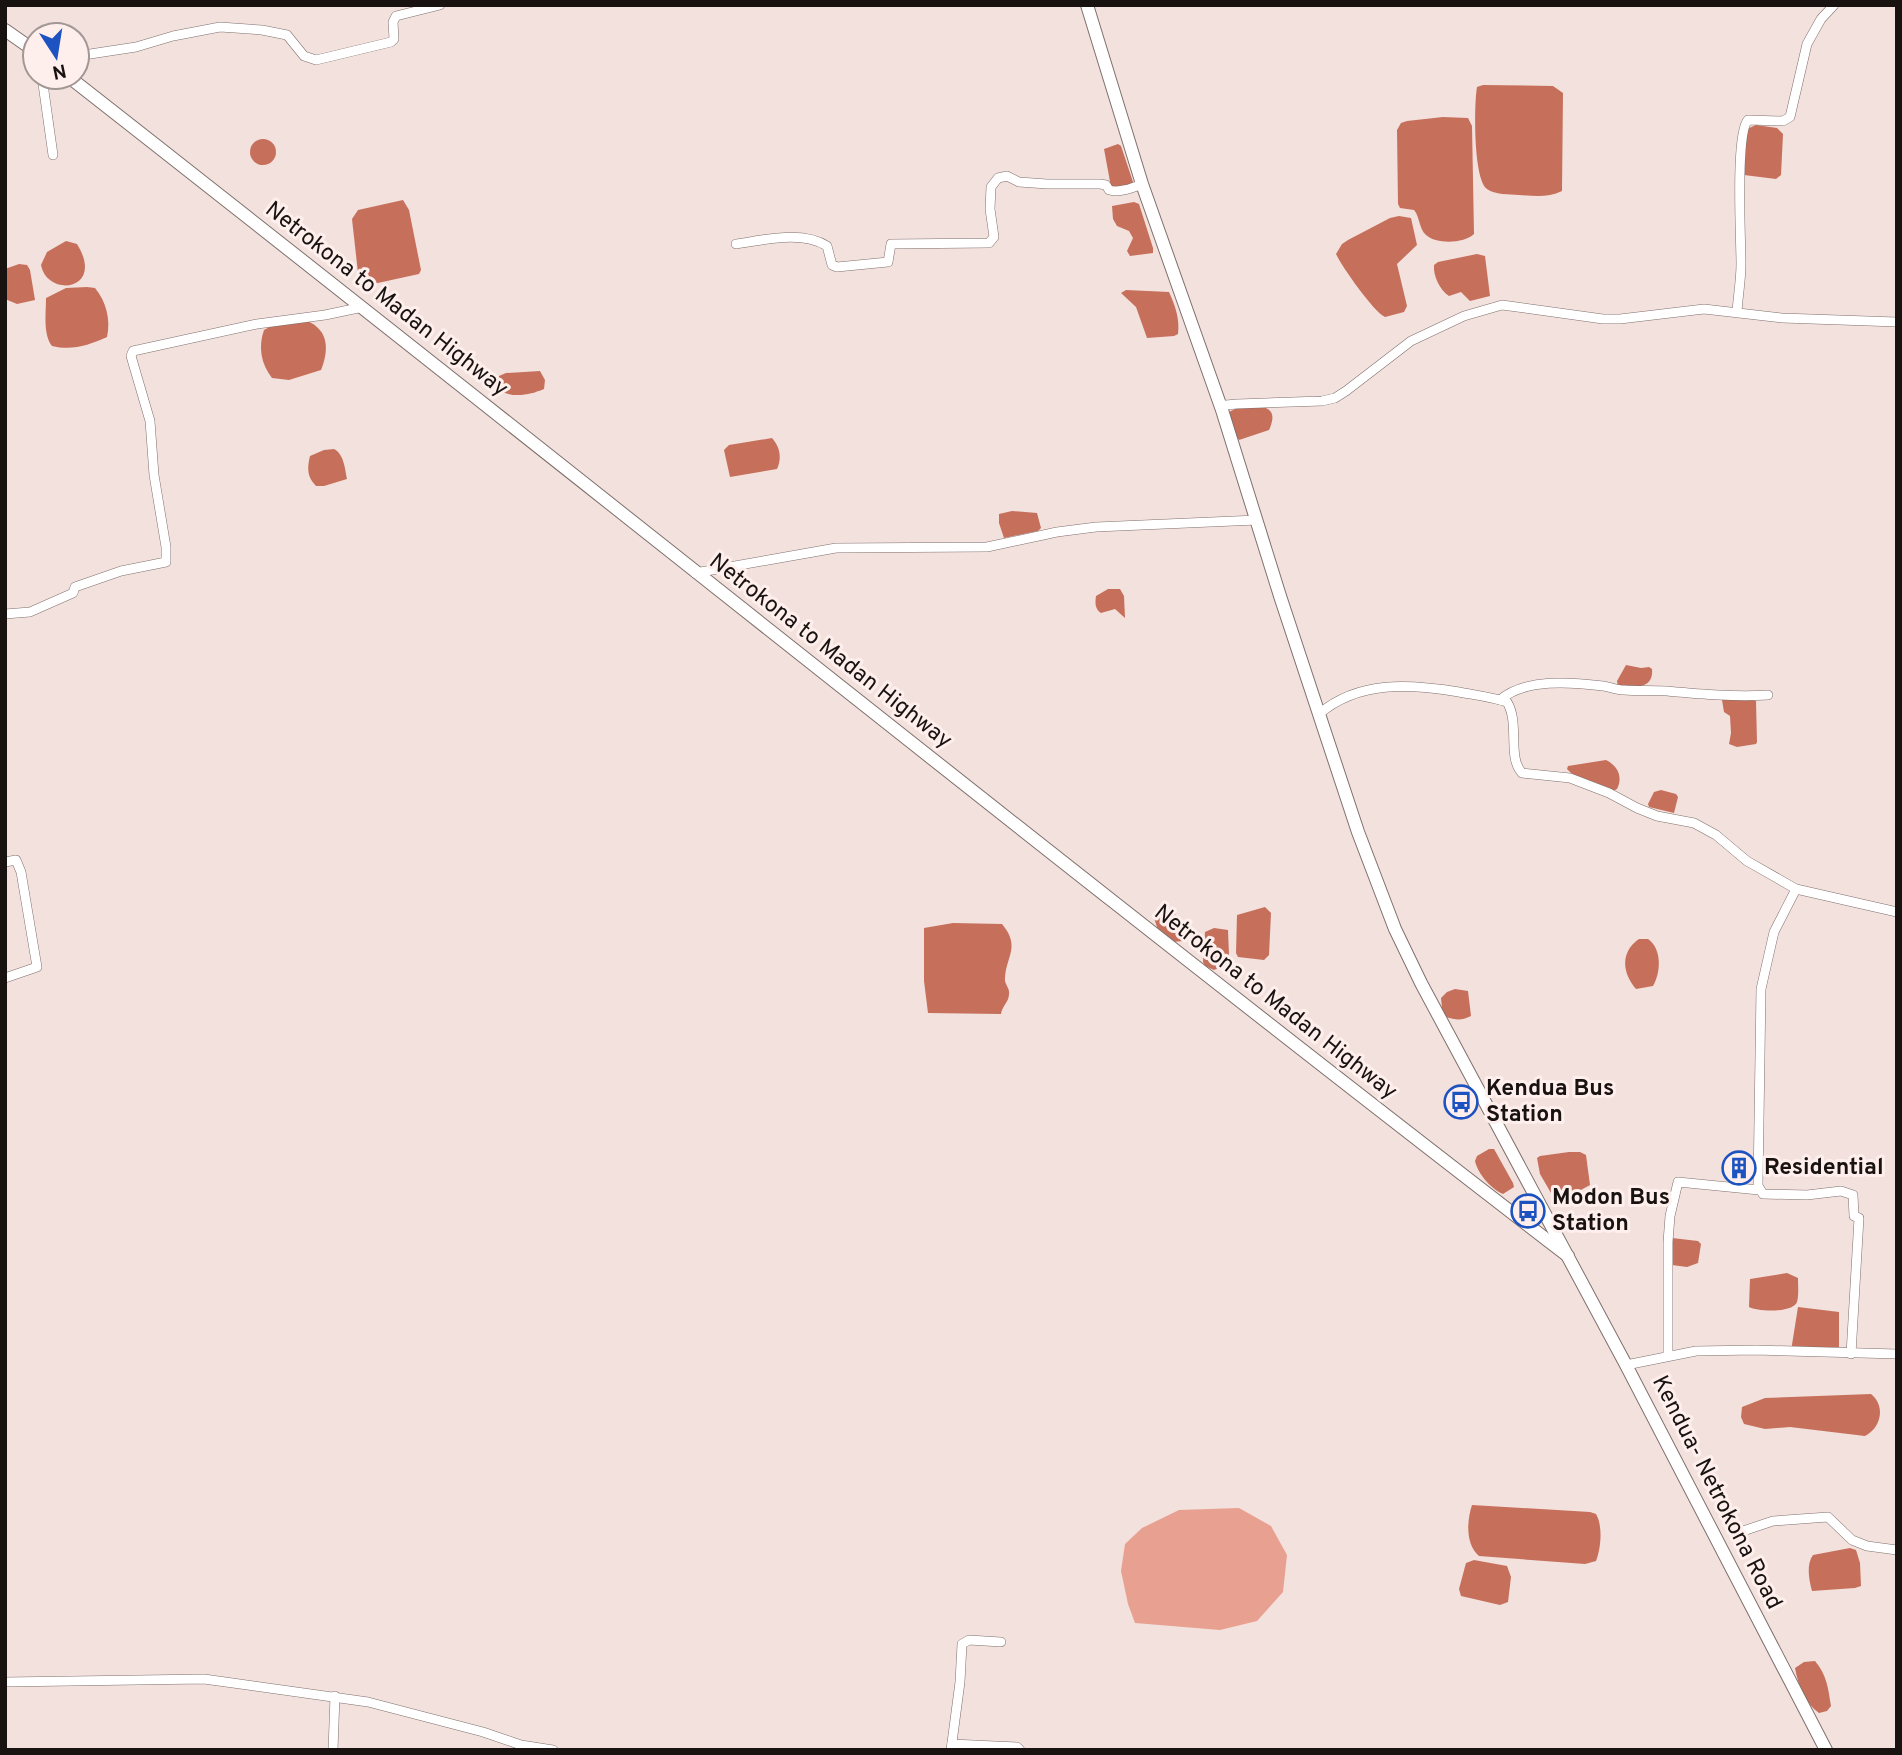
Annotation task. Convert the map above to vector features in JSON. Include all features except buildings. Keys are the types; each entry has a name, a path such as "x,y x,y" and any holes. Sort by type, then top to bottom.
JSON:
{"main road":[{"name":"Kendua- Netrokona Road","path":"1087,5 1142,184 1222,410 1358,832 1395,929 1826,1750"},
{"path":"5,30 21,41"},
{"name":"Netrokona to Madan Highway","path":"87,91 1250,1010 1568,1256"}],"street":[{"path":"91,55 136,47 199,30 234,27 286,35 304,56 321,60 391,42 394,38 393,22 396,16 440,5"},
{"path":"1737,312 1741,266 1740,188 1743,129 1748,120 1783,121 1790,117 1807,44 1821,19 1834,5"},
{"path":"44,91 53,155"},
{"path":"736,244 782,238 816,239 827,246 832,265 837,267 888,262 891,244 989,243 994,237 990,209 991,187 998,178 1007,176 1018,181 1047,184 1100,184 1114,191 1142,184"},
{"path":"1222,410 1226,405 1322,401 1335,398 1411,341 1464,316 1502,305 1603,319 1704,309 1782,318 1897,322"},
{"path":"5,614 30,612 72,593 75,587 105,576 166,562 166,547 153,475 149,421 131,356 133,351 257,324 363,307"},
{"path":"695,573 836,548 987,547 1057,532 1096,527 1257,520"},
{"path":"1500,699 1521,688 1557,684 1736,697 1768,695"},
{"path":"1319,714 1354,692 1382,687 1430,688 1500,699 1507,702 1511,711 1517,767 1522,773 1570,778 1609,793 1637,808 1704,827 1747,861 1796,889 1897,912"},
{"path":"5,862 16,860 21,872 37,967 5,978"},
{"path":"1796,889 1774,932 1761,989 1759,1189 1763,1194 1807,1195 1841,1191 1853,1195 1854,1216 1859,1219 1851,1354"},
{"path":"1668,1355 1668,1242 1670,1216 1678,1182 1759,1189"},
{"path":"1626,1365 1696,1351 1897,1354"},
{"path":"1743,1531 1773,1521 1828,1517 1852,1540 1867,1546 1897,1550"},
{"path":"1000,1642 969,1640 962,1644 952,1747 984,1744 1017,1747 1020,1750"},
{"path":"5,1682 205,1679 335,1696 406,1710 521,1745 553,1750"},
{"path":"332,1750 335,1696"}],"shaded area":[{"path":"1553,86 1563,93 1562,191 1536,196 1498,193 1487,189 1479,171 1476,141 1477,87"},
{"path":"1443,117 1468,118 1472,126 1474,234 1451,242 1426,235 1414,210 1400,208 1398,204 1397,130 1401,123 1407,121"},
{"path":"1756,125 1777,128 1783,134 1781,175 1776,179 1744,175 1747,129"},
{"path":"263,139 272,143 276,152 272,161 263,165 254,161 250,152 254,143"},
{"path":"1118,144 1133,182 1132,186 1111,187 1104,149"},
{"path":"403,200 409,210 421,270 419,274 373,284 358,273 352,219 358,210"},
{"path":"1134,202 1139,204 1153,253 1130,256 1127,251 1133,238 1129,231 1117,226 1113,219 1112,206"},
{"path":"1399,216 1411,218 1417,245 1397,264 1407,306 1404,312 1385,317 1366,298 1336,254 1348,240"},
{"path":"66,241 77,244 84,260 84,272 80,280 63,285 45,276 41,265 47,252"},
{"path":"1477,254 1485,256 1490,296 1470,301 1461,292 1449,296 1438,282 1434,265"},
{"path":"19,264 27,265 30,270 35,300 17,304 5,299 5,269"},
{"path":"66,288 95,288 105,305 108,317 107,337 80,346 52,346 46,330 46,298"},
{"path":"1126,290 1169,292 1176,312 1178,334 1147,338 1136,307 1121,293"},
{"path":"307,321 320,330 325,341 321,370 289,380 272,378 262,355 264,330 273,325"},
{"path":"540,371 545,380 544,389 521,395 498,389 499,376 506,373"},
{"path":"1241,406 1261,407 1270,411 1272,422 1269,430 1239,440 1230,425 1229,412"},
{"path":"772,438 779,453 777,469 730,477 724,450 729,445"},
{"path":"334,449 342,458 347,479 316,486 308,472 310,456"},
{"path":"1012,511 1037,513 1041,528 1038,531 1004,538 999,514"},
{"path":"1108,589 1120,589 1124,596 1125,618 1115,609 1101,613 1098,610 1096,596"},
{"path":"1626,665 1652,669 1650,681 1641,686 1618,687 1617,681"},
{"path":"1722,700 1756,701 1756,744 1737,747 1729,744 1730,716 1724,712"},
{"path":"1606,760 1619,776 1619,785 1613,791 1573,775 1567,769 1568,766"},
{"path":"1661,790 1678,797 1674,813 1649,807 1654,792"},
{"path":"1265,907 1271,913 1269,955 1264,960 1238,957 1237,915"},
{"path":"1171,909 1188,931 1184,941 1171,942 1158,930 1154,918 1164,910"},
{"path":"953,923 1002,924 1008,932 1012,945 1005,980 1009,994 1001,1014 928,1013 924,981 924,928"},
{"path":"1214,928 1228,930 1229,955 1225,965 1214,970 1203,962 1205,932"},
{"path":"1639,939 1648,939 1653,943 1659,968 1653,986 1636,989 1628,976 1625,963 1629,950"},
{"path":"1455,989 1468,991 1471,1016 1458,1020 1446,1017 1441,998"},
{"path":"1494,1149 1513,1183 1514,1187 1503,1194 1486,1180 1475,1161 1477,1156"},
{"path":"1569,1152 1586,1155 1590,1185 1579,1191 1551,1193 1540,1174 1537,1158"},
{"path":"1672,1238 1698,1241 1701,1244 1698,1263 1687,1267 1672,1265"},
{"path":"1787,1273 1798,1278 1798,1299 1794,1306 1775,1310 1749,1307 1750,1279"},
{"path":"1798,1307 1839,1312 1839,1347 1791,1351"},
{"path":"1871,1394 1879,1404 1880,1416 1875,1428 1865,1436 1790,1427 1765,1429 1744,1424 1741,1417 1742,1407 1765,1398"},
{"path":"1472,1505 1596,1514 1600,1537 1596,1561 1585,1564 1479,1556 1469,1539 1468,1525"},
{"path":"1239,1508 1271,1526 1287,1555 1283,1592 1257,1621 1220,1630 1135,1623 1121,1571 1125,1544 1142,1528 1179,1510"},
{"path":"1850,1548 1856,1550 1860,1563 1861,1586 1812,1591 1809,1567 1813,1555"},
{"path":"1474,1560 1507,1566 1511,1577 1508,1602 1500,1605 1461,1596 1459,1589 1466,1563"},
{"path":"1815,1661 1825,1677 1831,1706 1827,1711 1819,1713 1803,1693 1795,1668 1804,1662"}],"place":[{"name":"Kendua Bus Station","path":"1461,1102"},
{"name":"Residential","path":"1739,1168"},
{"name":"Modon Bus Station","path":"1528,1211"}]}
